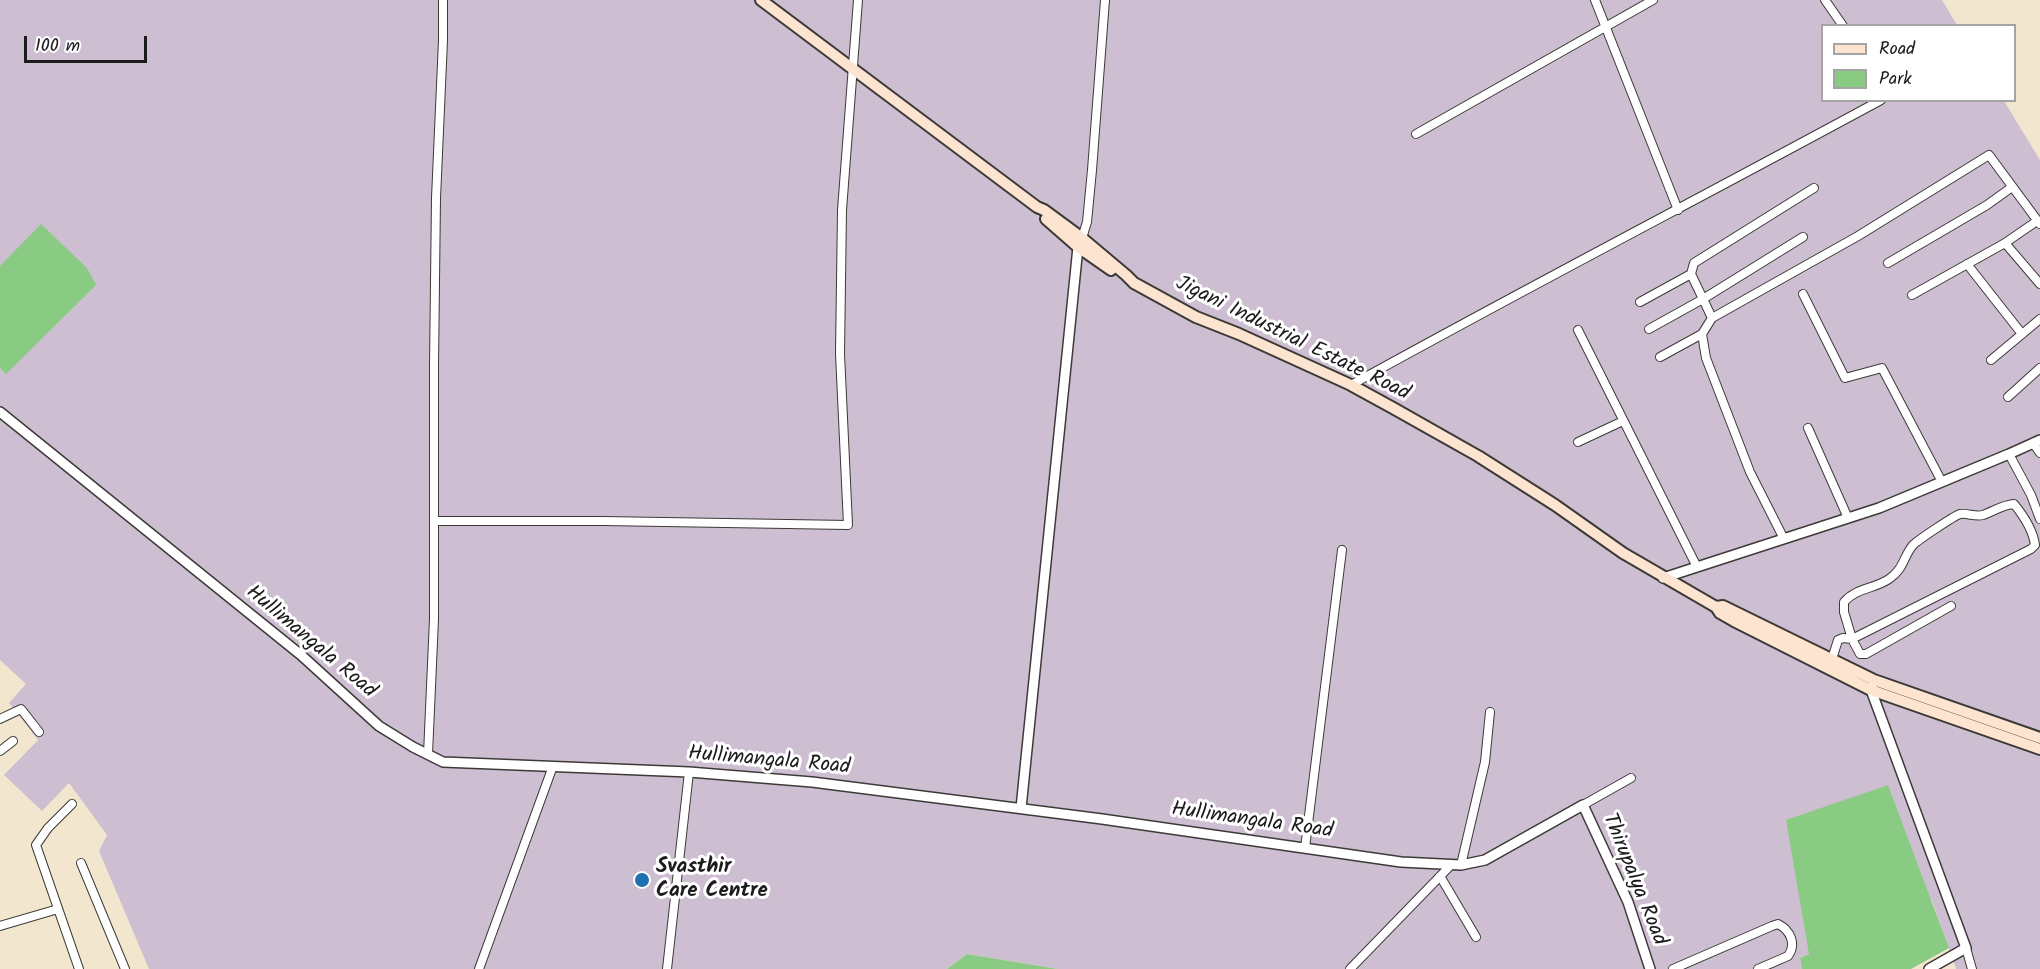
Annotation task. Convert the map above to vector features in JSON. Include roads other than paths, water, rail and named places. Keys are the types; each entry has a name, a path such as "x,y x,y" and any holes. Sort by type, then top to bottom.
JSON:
{"main road":[{"path":"761,0 852,68"},
{"name":"Jigani Industrial Estate Road","path":"852,68 1036,207 1043,216 1080,242 1122,278 1196,317 1351,385 1478,456 1555,505 1623,553 1716,607 1720,613 1734,621 1872,685 2040,749"},
{"name":"Jigani Industrial Estate Road","path":"1716,607 1724,606 1832,659 1872,685 2040,738"}],"street":[{"path":"428,754 434,619 436,219 444,40 443,0"},
{"path":"434,521 848,525 840,354 842,210 858,0"},
{"path":"1021,808 1080,242 1087,222 1105,0"},
{"path":"1595,0 1678,210"},
{"path":"1416,134 1653,0"},
{"path":"1825,0 1843,24"},
{"path":"1351,385 1479,314 1877,102"},
{"path":"1660,357 1702,334 1712,318 1858,236 1989,155 2039,222 1912,295"},
{"path":"1888,263 1987,205 2012,187"},
{"path":"1712,318 1691,274 1694,263 1814,188"},
{"path":"1649,329 1703,299 1803,237"},
{"path":"2005,243 2040,284"},
{"path":"1967,264 2022,334"},
{"path":"1640,302 1691,274"},
{"path":"1803,294 1845,378 1882,368 1942,482"},
{"path":"1991,360 2040,319"},
{"path":"1578,330 1697,567"},
{"path":"1702,334 1706,358 1750,472 1784,539"},
{"path":"2008,397 2040,368"},
{"name":"Hullimangala Road","path":"0,412 301,655 379,726 443,762 689,772 812,782 1021,808 1401,862 1451,865 1485,860 1630,778"},
{"path":"1578,442 1623,421"},
{"path":"1808,428 1848,518"},
{"path":"1663,578 1879,508 2036,442 2040,453"},
{"path":"2009,454 2031,495 2040,519"},
{"path":"1832,659 1838,640 1852,639 2031,549 2035,544 2034,538 2014,504 1982,515 1961,514 1952,518 1913,545 1902,568 1888,580 1851,594 1844,602 1844,612 1852,639 1860,654 1866,654 1952,606"},
{"path":"1305,848 1342,550"},
{"path":"1872,685 1972,969"},
{"path":"0,720 21,710 39,732"},
{"path":"1461,865 1485,762 1491,712"},
{"path":"0,751 13,741"},
{"path":"479,969 553,766"},
{"path":"667,969 689,772"},
{"path":"72,804 48,828 36,845 79,969"},
{"name":"Thirupalya Road","path":"1583,805 1628,902 1650,969"},
{"path":"81,863 125,969"},
{"path":"1350,969 1451,865"},
{"path":"1440,876 1476,937"},
{"path":"0,926 58,909"},
{"path":"1673,969 1778,924 1788,932 1793,945 1792,952 1758,969"},
{"path":"1929,969 1966,948"}],"place":[{"name":"Svasthir Care Centre","path":"642,880"}]}
